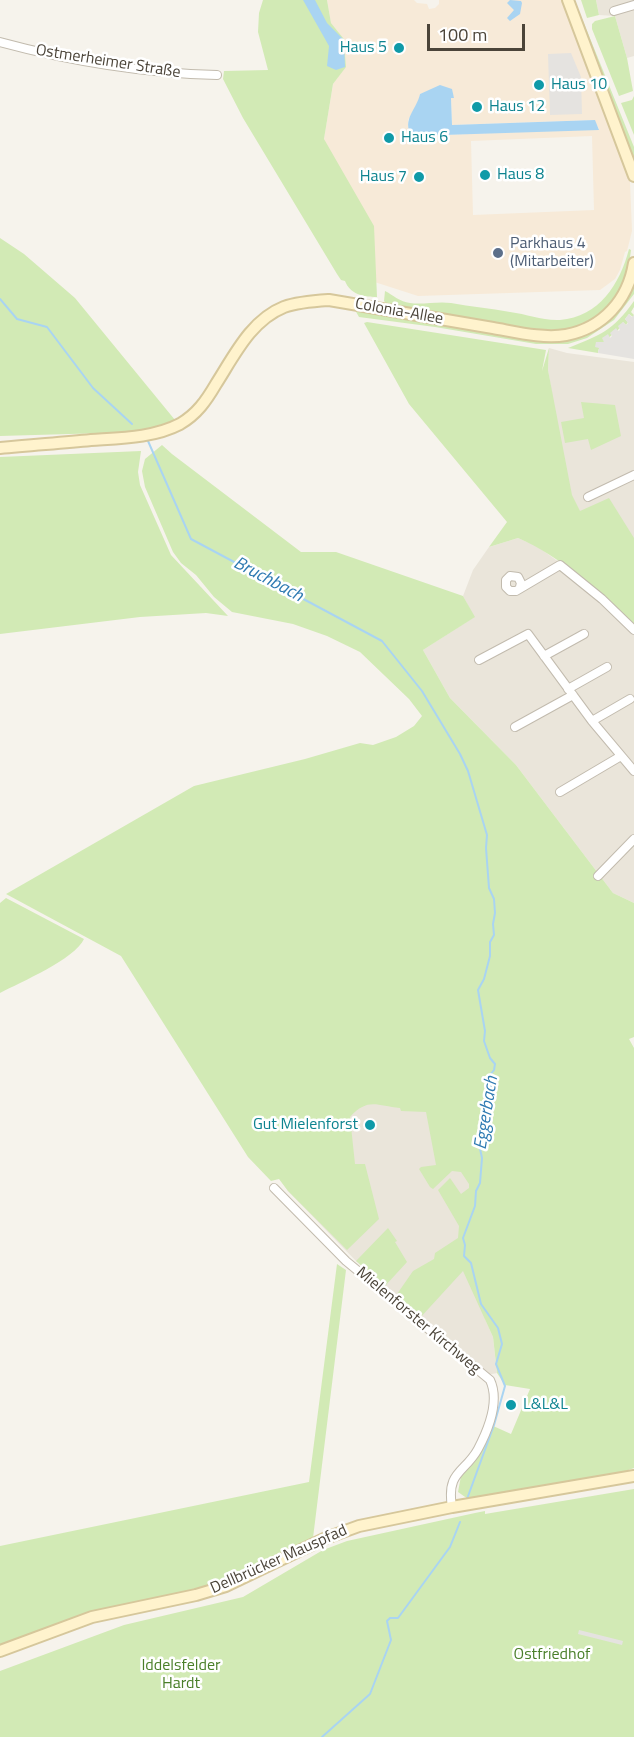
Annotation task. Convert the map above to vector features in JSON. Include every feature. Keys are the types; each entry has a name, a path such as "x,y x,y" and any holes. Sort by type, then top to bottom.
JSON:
{"main road":[{"path":"568,0 634,176"},
{"name":"Colonia-Allee","path":"0,448 137,436 181,423 204,404 248,334 284,307 329,300 524,333 558,336 578,332 598,323 615,308 629,285 634,263"},
{"name":"Dellbrücker Mauspfad","path":"0,1651 92,1617 196,1595 226,1586 338,1533 359,1526 452,1507 634,1476"}],"street":[{"path":"614,10 634,5"},
{"name":"Ostmerheimer Straße","path":"0,42 34,51 137,70 217,75"},
{"path":"588,497 634,475"},
{"path":"520,587 560,565 602,599 634,630"},
{"path":"479,660 528,634 592,721 634,771"},
{"path":"544,656 584,634"},
{"path":"515,727 607,667"},
{"path":"592,721 630,699"},
{"path":"560,792 621,756"},
{"path":"598,876 634,839"},
{"name":"Mielenforster Kirchweg","path":"274,1188 346,1261 490,1380 494,1388 494,1402 489,1421 478,1450 454,1478 452,1507"}],"shaded area":[{"path":"327,0 414,0 417,3 427,4 429,9 435,8 439,0 563,0 630,182 632,231 627,251 615,279 600,290 418,296 359,277 324,139 333,84 346,66 344,39 331,23","holes":["428,91 451,91 454,98 451,98 452,125 594,120 599,129 412,136 408,120 419,101 420,94","592,136 594,210 473,215 471,141"]},
{"path":"596,0 634,0 634,56 627,58 615,16 599,15"},
{"path":"571,53 581,77 582,114 550,115 548,54"},
{"path":"629,314 632,317 634,315 634,359 598,353 599,348 595,347 596,342 604,342 602,338 608,334 610,338 612,336 610,333 616,328 620,330 618,326 623,322 626,325 628,323 625,319"},
{"path":"549,348 567,353 634,362 634,543 577,512 569,497 548,370"},
{"path":"518,538 537,546 601,593 634,624 634,903 613,893 516,765 450,698 423,650 474,617 463,596 473,570 489,547"},
{"name":"Gut Mielenforst","path":"369,1103 483,1103 485,1319 493,1337 497,1373 487,1375 419,1319 356,1261 288,1191 279,1178 358,1108"},
{"path":"579,1630 623,1641 622,1645 578,1634"}],"green space":[{"path":"263,0 327,0 331,23 344,39 346,67 333,84 324,139 374,226 377,297 358,294 341,280 243,118 223,79 224,71 268,70 258,32 259,13"},
{"path":"581,0 596,0 599,15 587,18"},
{"path":"581,16 634,147 634,158 577,17"},
{"path":"615,16 627,58 633,91 619,96 592,29 595,21"},
{"path":"634,96 634,135 621,103 632,100"},
{"path":"0,238 24,254 75,298 175,420 140,432 0,436"},
{"path":"629,249 631,250 625,277 614,300 595,319 584,326 567,331 546,333 389,307 384,301 385,291 410,303 441,302 554,320 574,318 586,313 606,296 620,274"},
{"path":"634,281 634,294 614,320 587,338 568,344 536,344 359,317 355,310 506,333 587,333"},
{"path":"634,301 631,312 633,317 629,314 625,319 628,322 626,325 623,322 621,327 602,344 598,353 568,348 605,331 619,320"},
{"path":"364,323 546,350 542,371 549,348 548,370 572,495 580,511 609,498 634,538 634,624 565,565 534,546 518,538 489,547 507,522 409,404"},
{"path":"581,402 615,405 621,436 591,450 588,439 565,443 561,422 584,418"},
{"path":"162,445 301,552 336,552 463,596 475,617 423,650 450,698 516,765 613,893 634,903 634,1037 629,1039 634,1048 634,1468 573,1485 531,1491 468,1499 458,1492 461,1476 491,1425 511,1434 530,1389 505,1385 497,1373 493,1337 463,1271 419,1319 395,1297 413,1271 434,1259 435,1253 458,1238 459,1226 438,1190 450,1178 461,1194 469,1188 461,1172 452,1171 433,1189 419,1169 436,1165 426,1112 401,1111 400,1108 373,1104 362,1107 350,1117 355,1164 365,1164 379,1219 347,1250 288,1191 279,1179 271,1181 248,1157 121,956 6,894 194,786 360,743 373,745 396,737 414,726 422,716 409,699 360,652 327,636 293,624 232,612 181,563 173,552 145,487 142,471 145,459"},
{"path":"141,451 138,472 140,485 171,555 228,616 206,613 140,617 0,634 0,457"},
{"path":"6,898 84,939 79,947 59,962 0,993 0,903"},
{"path":"388,1228 407,1262 385,1286 356,1261"},
{"path":"337,1264 346,1270 313,1538 214,1585 118,1606 0,1649 0,1546 309,1482"},
{"path":"634,1489 634,1737 0,1737 0,1671 124,1625 243,1597 323,1550 347,1541 485,1511 485,1514"}],"water":[{"path":"303,0 315,0 327,23 344,40 345,67 336,70 327,66 329,46"},
{"path":"510,0 522,3 520,14 510,21 507,18 514,10 507,3"},
{"path":"440,85 452,89 454,98 451,98 452,125 595,120 599,130 412,136 408,125 420,94"}],"waterway":[{"name":"Bruchbach","path":"0,299 17,319 47,327 93,388 132,424"},
{"name":"Eggerbach","path":"148,441 191,539 382,641 422,691 468,771 487,835 489,888 494,899 494,935 490,942 490,956 484,979 478,990 485,1031 484,1041 490,1058 495,1064 490,1075 491,1089 484,1105 479,1144 482,1158 480,1183 476,1191 475,1206 463,1238 464,1256 471,1263 481,1304 498,1328 502,1344 496,1364 505,1386 494,1425 467,1499"},
{"name":"Eggerbach","path":"322,1737 370,1694 391,1640 387,1621 390,1618 398,1618 450,1547 460,1522"}],"place":[{"name":"Haus 5","path":"399,48"},
{"name":"Haus 10","path":"539,85"},
{"name":"Haus 12","path":"477,107"},
{"name":"Haus 6","path":"389,138"},
{"name":"Haus 8","path":"485,175"},
{"name":"Haus 7","path":"419,177"},
{"name":"Parkhaus 4 (Mitarbeiter)","path":"498,253"},
{"name":"Gut Mielenforst","path":"370,1125"},
{"name":"L&L&L","path":"511,1405"}],"park label":[{"name":"Ostfriedhof","path":"552,1655"},
{"name":"Iddelsfelder Hardt","path":"181,1675"}]}
